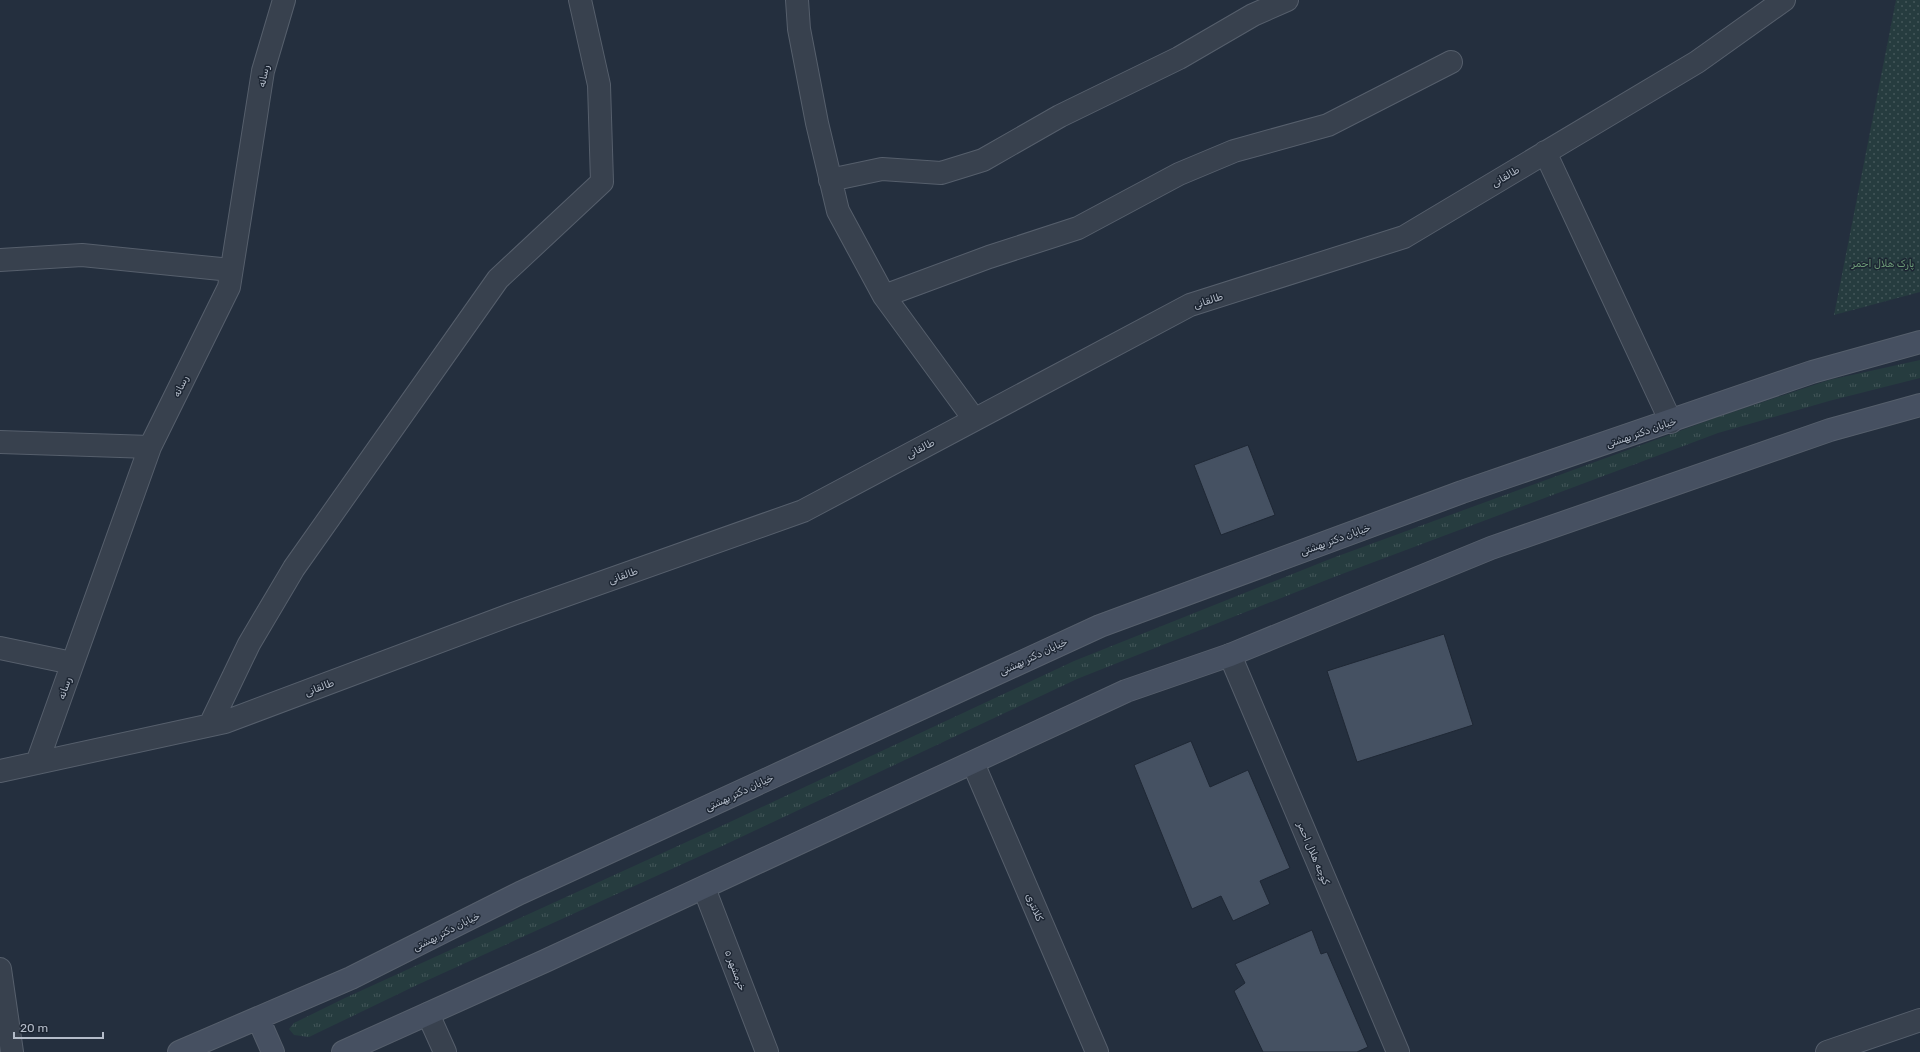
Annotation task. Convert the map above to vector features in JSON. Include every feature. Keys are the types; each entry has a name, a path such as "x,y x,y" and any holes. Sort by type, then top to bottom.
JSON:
{"main road":[{"name":"خیابان دکتر بهشتی","path":"179,1052 351,978 527,890 1100,626 1462,492 1671,422 1812,372 1920,342"},
{"path":"343,1052 704,888 1126,691 1230,655 1491,548 1830,430 1920,405"},
{"path":"258,1018 274,1052"}],"street":[{"name":"رسانه","path":"38,763 72,663 150,446 229,286 262,71 284,0"},
{"path":"210,725 249,644 294,568 489,292 498,280 602,182 599,85 580,0"},
{"path":"797,0 799,29 830,180 838,211 884,296 974,419"},
{"path":"830,180 882,170 941,173 983,160 1060,116 1179,58 1253,15 1287,0"},
{"name":"طالقانی","path":"0,771 225,722 510,616 803,511 1190,305 1404,237 1697,62 1783,0"},
{"path":"884,296 989,257 1078,228 1179,174 1234,151 1328,125 1450,62"},
{"path":"1545,152 1671,422"},
{"path":"0,260 82,255 231,270"},
{"path":"0,442 150,446"},
{"path":"0,648 72,663"},
{"name":"کوچه هلال احمر","path":"1230,655 1398,1052"},
{"name":"کلانتری","path":"973,763 1096,1052"},
{"name":"خرمشهر ۵","path":"704,888 767,1052"},
{"path":"0,969 12,1052"},
{"path":"428,1014 445,1052"},
{"path":"1827,1052 1920,1020"}],"green space":[{"name":"پارک هلال احمر","path":"1896,0 1920,0 1920,292 1834,315"},
{"path":"1920,360 1920,378 1829,401 1718,433 1334,577 1077,679 720,847 417,985 309,1037 294,1035 289,1029 294,1023 345,998 715,829 1074,661 1330,559 1715,418 1829,380"}],"building":[{"path":"1248,445 1275,515 1221,535 1194,465"},
{"path":"1444,634 1473,725 1357,762 1327,671"},
{"path":"1191,741 1210,787 1248,770 1290,868 1260,881 1270,904 1233,921 1221,896 1192,909 1134,765"},
{"path":"1312,930 1321,954 1327,952 1368,1047 1357,1052 1263,1052 1234,991 1245,983 1235,964"}]}
